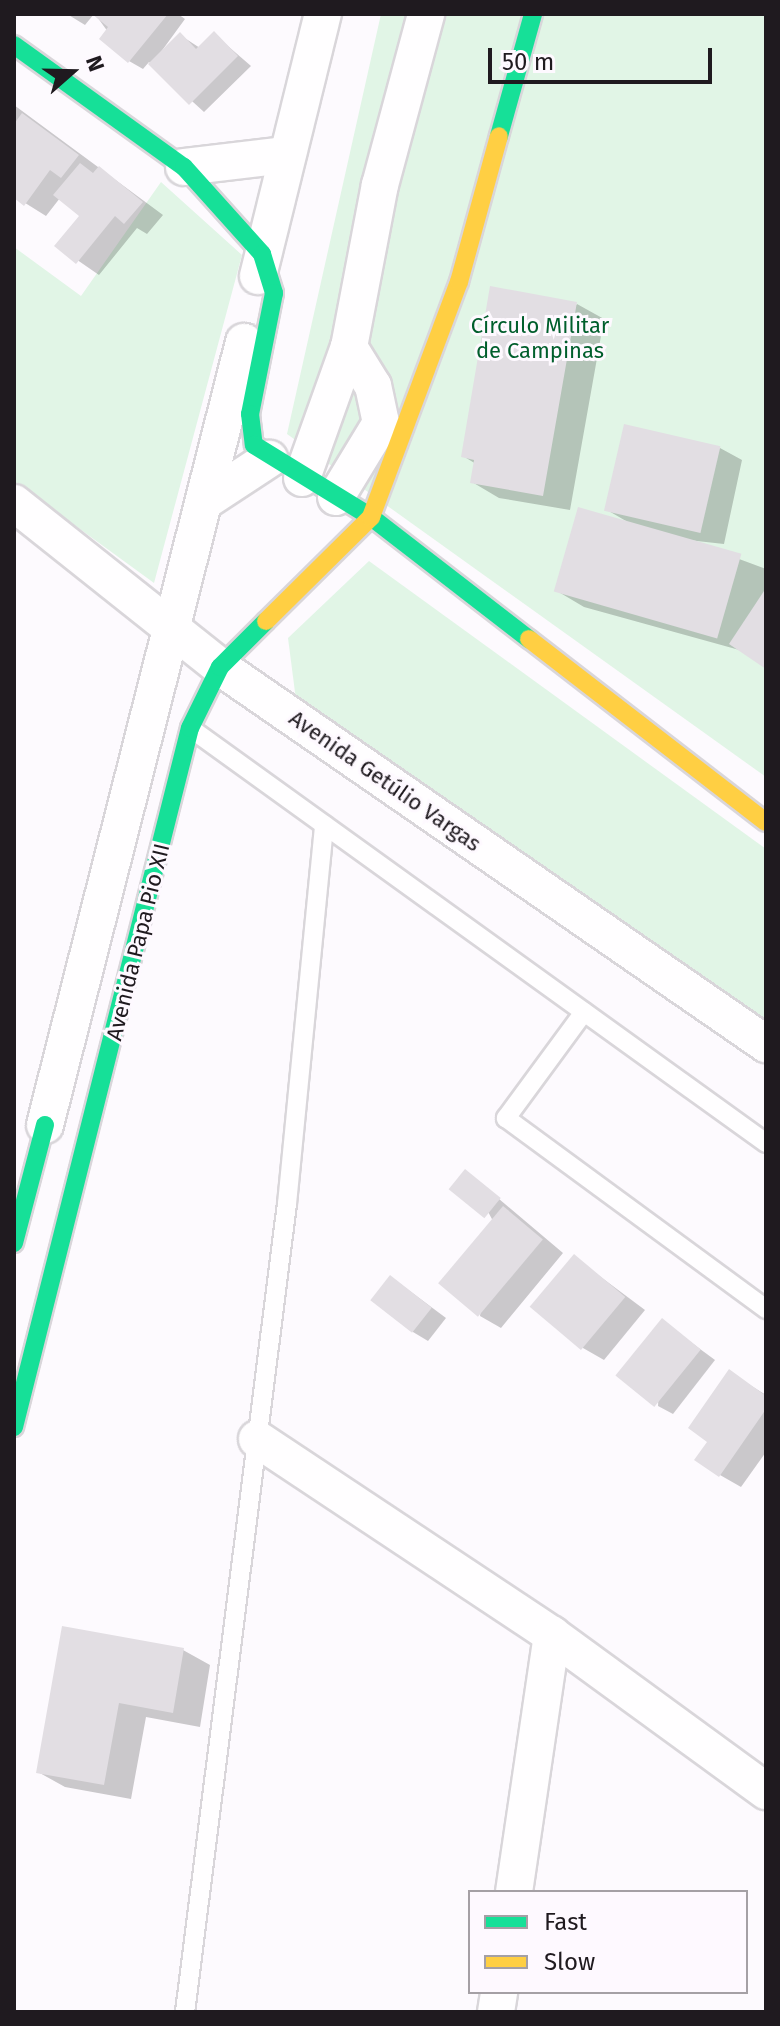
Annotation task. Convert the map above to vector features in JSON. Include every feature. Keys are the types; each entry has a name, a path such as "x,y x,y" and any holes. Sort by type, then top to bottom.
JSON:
{"street":[{"name":"Avenida Papa Pio XII","path":"14,1243 38,1124 168,622 205,501 285,155 323,14"},
{"path":"302,478 349,347 380,185 426,14"},
{"path":"371,517 459,282 533,14"},
{"path":"14,45 184,167 262,254 274,293 249,429 269,459 371,517 766,822"},
{"path":"184,167 285,155"},
{"path":"336,497 381,423 373,386 349,347"},
{"path":"205,501 269,459"},
{"name":"Avenida Getúlio Vargas","path":"14,503 168,622 220,667 766,1044"},
{"name":"Avenida Papa Pio XII","path":"14,1427 90,1136 190,728 220,667 371,517"},
{"path":"38,1124 90,1136"},
{"path":"257,1439 552,1635 766,1791"},
{"path":"514,1890 552,1635"}],"lane":[{"path":"190,728 766,1143"},
{"path":"185,2012 257,1439 324,825"},
{"path":"584,1012 506,1118 766,1309"}],"green space":[{"name":"Círculo Militar de Campinas","path":"381,14 766,14 766,777 287,434"},
{"path":"161,182 242,255 154,583 14,481 14,247 81,296"},
{"path":"369,561 766,849 766,1028 296,700 288,638"}],"building":[{"path":"92,14 168,14 128,63 99,39 108,27"},
{"path":"214,31 238,56 189,105 148,64 180,32 196,49"},
{"path":"22,113 79,155 61,178 50,170 24,206 14,198 14,124"},
{"path":"80,163 93,173 99,166 143,202 124,224 115,216 76,264 54,246 79,216 53,195"},
{"path":"490,286 577,302 543,496 470,483 474,460 461,457"},
{"path":"624,424 720,446 700,533 604,511"},
{"path":"578,507 741,554 717,638 554,592"},
{"path":"766,588 766,669 729,644"},
{"path":"465,1169 501,1198 484,1218 449,1189"},
{"path":"503,1206 543,1239 478,1317 438,1283"},
{"path":"574,1254 625,1297 581,1350 530,1307"},
{"path":"390,1275 432,1308 412,1333 370,1300"},
{"path":"662,1318 701,1349 654,1407 615,1376"},
{"path":"729,1369 766,1396 766,1409 719,1477 694,1460 707,1442 688,1428"},
{"path":"62,1626 184,1648 173,1713 119,1703 104,1785 36,1773"}],"traffic: fast":[{"path":"499,136 533,14"},
{"path":"14,45 184,167 262,254 274,293 250,414 254,445 371,517 529,639"},
{"path":"14,1427 190,728 220,667 266,621"},
{"path":"14,1243 45,1125"}],"traffic: slow":[{"path":"266,621 371,517 459,282 499,136"},
{"path":"529,639 766,822"}]}
